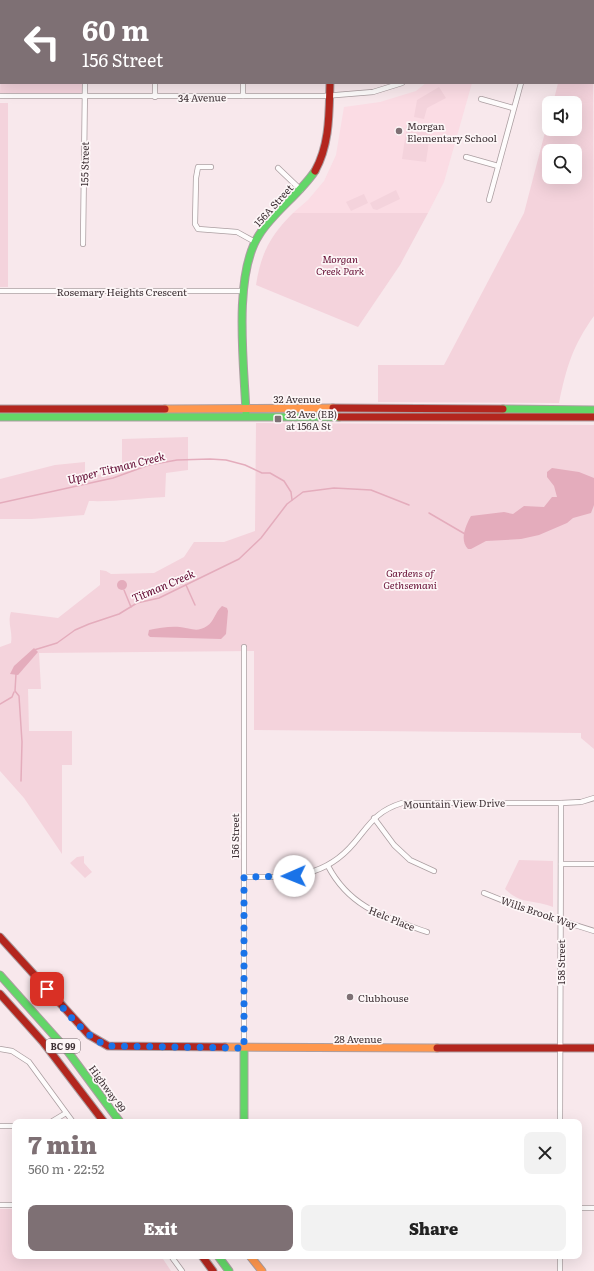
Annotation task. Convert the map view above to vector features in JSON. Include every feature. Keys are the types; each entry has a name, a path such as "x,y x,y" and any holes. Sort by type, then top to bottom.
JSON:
{"main road":[{"name":"156A Street","path":"246,416 244,291 247,264 255,242 266,226 301,190 312,176 322,158 327,141 330,120 330,84"},
{"name":"32 Avenue","path":"0,409 246,408 594,410"},
{"path":"50,416 50,414 54,412 80,412 88,409"},
{"name":"32 Avenue","path":"0,416 594,417"},
{"name":"28 Avenue","path":"0,937 89,1035 108,1046 244,1048 594,1048"},
{"name":"Highway 99","path":"0,975 66,1049 118,1119"},
{"name":"BC 99","path":"0,994 43,1042 102,1119"},
{"name":"156 Street","path":"244,1048 244,1119"},
{"path":"204,1259 213,1271"},
{"path":"220,1259 229,1271"},
{"path":"252,1259 262,1271"}],"street":[{"name":"155 Street","path":"83,244 85,84"},
{"path":"155,84 155,97"},
{"path":"243,84 243,96"},
{"name":"34 Avenue","path":"0,96 155,97 330,95 373,92 399,84"},
{"path":"489,200 521,84"},
{"path":"481,99 513,108"},
{"path":"466,157 498,166"},
{"path":"211,167 198,167 196,178 195,224 198,229 237,232 255,242"},
{"path":"278,168 301,190"},
{"name":"Rosemary Heights Crescent","path":"0,291 244,291"},
{"name":"156 Street","path":"244,647 244,1048"},
{"name":"Mountain View Drive","path":"244,877 294,876 306,874 328,866 353,844 374,818 388,807 402,803 561,803 581,802 594,798"},
{"name":"158 Street","path":"560,1119 561,803"},
{"path":"374,818 394,845 410,860 434,872"},
{"path":"561,864 594,864"},
{"name":"Helc Place","path":"328,866 335,878 345,890 369,909 427,932"},
{"name":"Wills Brook Way","path":"484,893 524,909 594,931"},
{"path":"0,1049 12,1051 29,1062 71,1119"},
{"path":"56,1119 66,1113"},
{"path":"0,1126 12,1126"},
{"path":"0,1205 12,1205"},
{"path":"582,1208 594,1208"},
{"path":"173,1259 182,1271"},
{"path":"560,1259 560,1271"}],"shaded area":[{"name":"Morgan Elementary School","path":"425,84 472,84 444,182 428,213 293,213 308,200 324,181 336,155 344,107 380,102 416,91"},
{"path":"552,468 579,472 594,478 594,505 591,513 573,518 567,523 539,535 521,539 486,541 471,549 468,549 464,541 464,532 471,516 504,512 513,514 524,506 544,507 552,497 557,497 554,486 547,477 547,472"},
{"path":"120,580 124,580 126,581 126,589 120,590 117,587 117,583"},
{"path":"222,606 227,608 228,611 226,634 221,639 150,637 148,635 149,630 164,627 180,627 194,630 203,628 211,622"},
{"path":"34,648 38,652 18,675 10,674 14,666"}],"green space":[{"path":"0,84 84,84 84,93 0,93"},
{"path":"558,84 593,84 594,316 571,357 564,379 559,403 378,402 378,365 444,365 524,213 544,136 582,136 582,96 555,96"},
{"path":"439,87 446,98 427,108 424,119 414,117 417,100"},
{"path":"0,103 8,103 8,287 0,287"},
{"path":"407,125 431,128 426,162 402,159"},
{"path":"396,190 400,199 377,210 373,209 370,203"},
{"path":"364,194 368,203 351,211 346,202"},
{"name":"Morgan Creek Park","path":"293,213 428,213 400,265 358,327 256,285 261,263 268,246 278,229"},
{"name":"Gardens of Gethsemani","path":"256,423 594,425 594,749 581,738 581,733 254,730 254,651 39,653 41,689 28,689 29,731 72,731 72,765 62,765 62,854 24,798 0,771 0,647 11,643 11,612 58,618 100,585 100,570 111,574 154,573 184,557 194,542 224,542 255,531"},
{"path":"188,437 188,470 166,473 165,497 89,501 84,515 32,519 0,519 0,479 55,465 85,462 85,477 122,471 122,439"},
{"path":"84,856 84,863 92,872 85,878 70,863 77,857"},
{"path":"519,860 553,861 553,907 522,900 505,889"},
{"path":"0,1209 12,1209 12,1259 163,1259 171,1271 0,1271"}],"waterway":[{"name":"Upper Titman Creek","path":"0,503 113,478 149,465 177,460 210,459 226,460 245,465 262,473 270,473 284,481 291,492 292,500"},
{"name":"Titman Creek","path":"34,650 57,643 75,630 119,614 137,603 159,598 239,559 261,538 287,504 303,492 334,488 371,490 409,505"},
{"path":"429,513 465,534"},
{"path":"186,585 195,605"},
{"path":"124,590 131,607"},
{"name":"Titman Creek","path":"16,674 15,691 19,696 22,742 21,781"},
{"path":"0,704 12,697 14,692"}],"traffic: fast":[{"path":"246,412 242,321 243,296 251,252 265,226 302,188 315,171"},
{"path":"503,409 594,410"},
{"path":"0,417 339,417"},
{"path":"0,975 66,1049 118,1119"},
{"path":"244,1048 244,1119"},
{"path":"220,1259 229,1271"}],"traffic: slow":[{"path":"165,409 333,408"},
{"path":"225,1047 437,1048"},
{"path":"252,1259 262,1271"}],"traffic: jam":[{"path":"315,171 324,150 328,128 330,84"},
{"path":"333,408 503,409"},
{"path":"0,409 165,409"},
{"path":"339,417 594,417"},
{"path":"0,937 89,1035 108,1046 225,1047"},
{"path":"0,994 43,1042 102,1119"},
{"path":"437,1048 594,1048"},
{"path":"204,1259 213,1271"}],"place":[{"name":"Morgan Elementary School","path":"399,131"},
{"name":"32 Ave (EB) at 156A St","path":"278,419"},
{"name":"Clubhouse","path":"350,997"}],"route":[{"path":"47,989 89,1035 108,1046 244,1048 244,877 294,876"}]}
